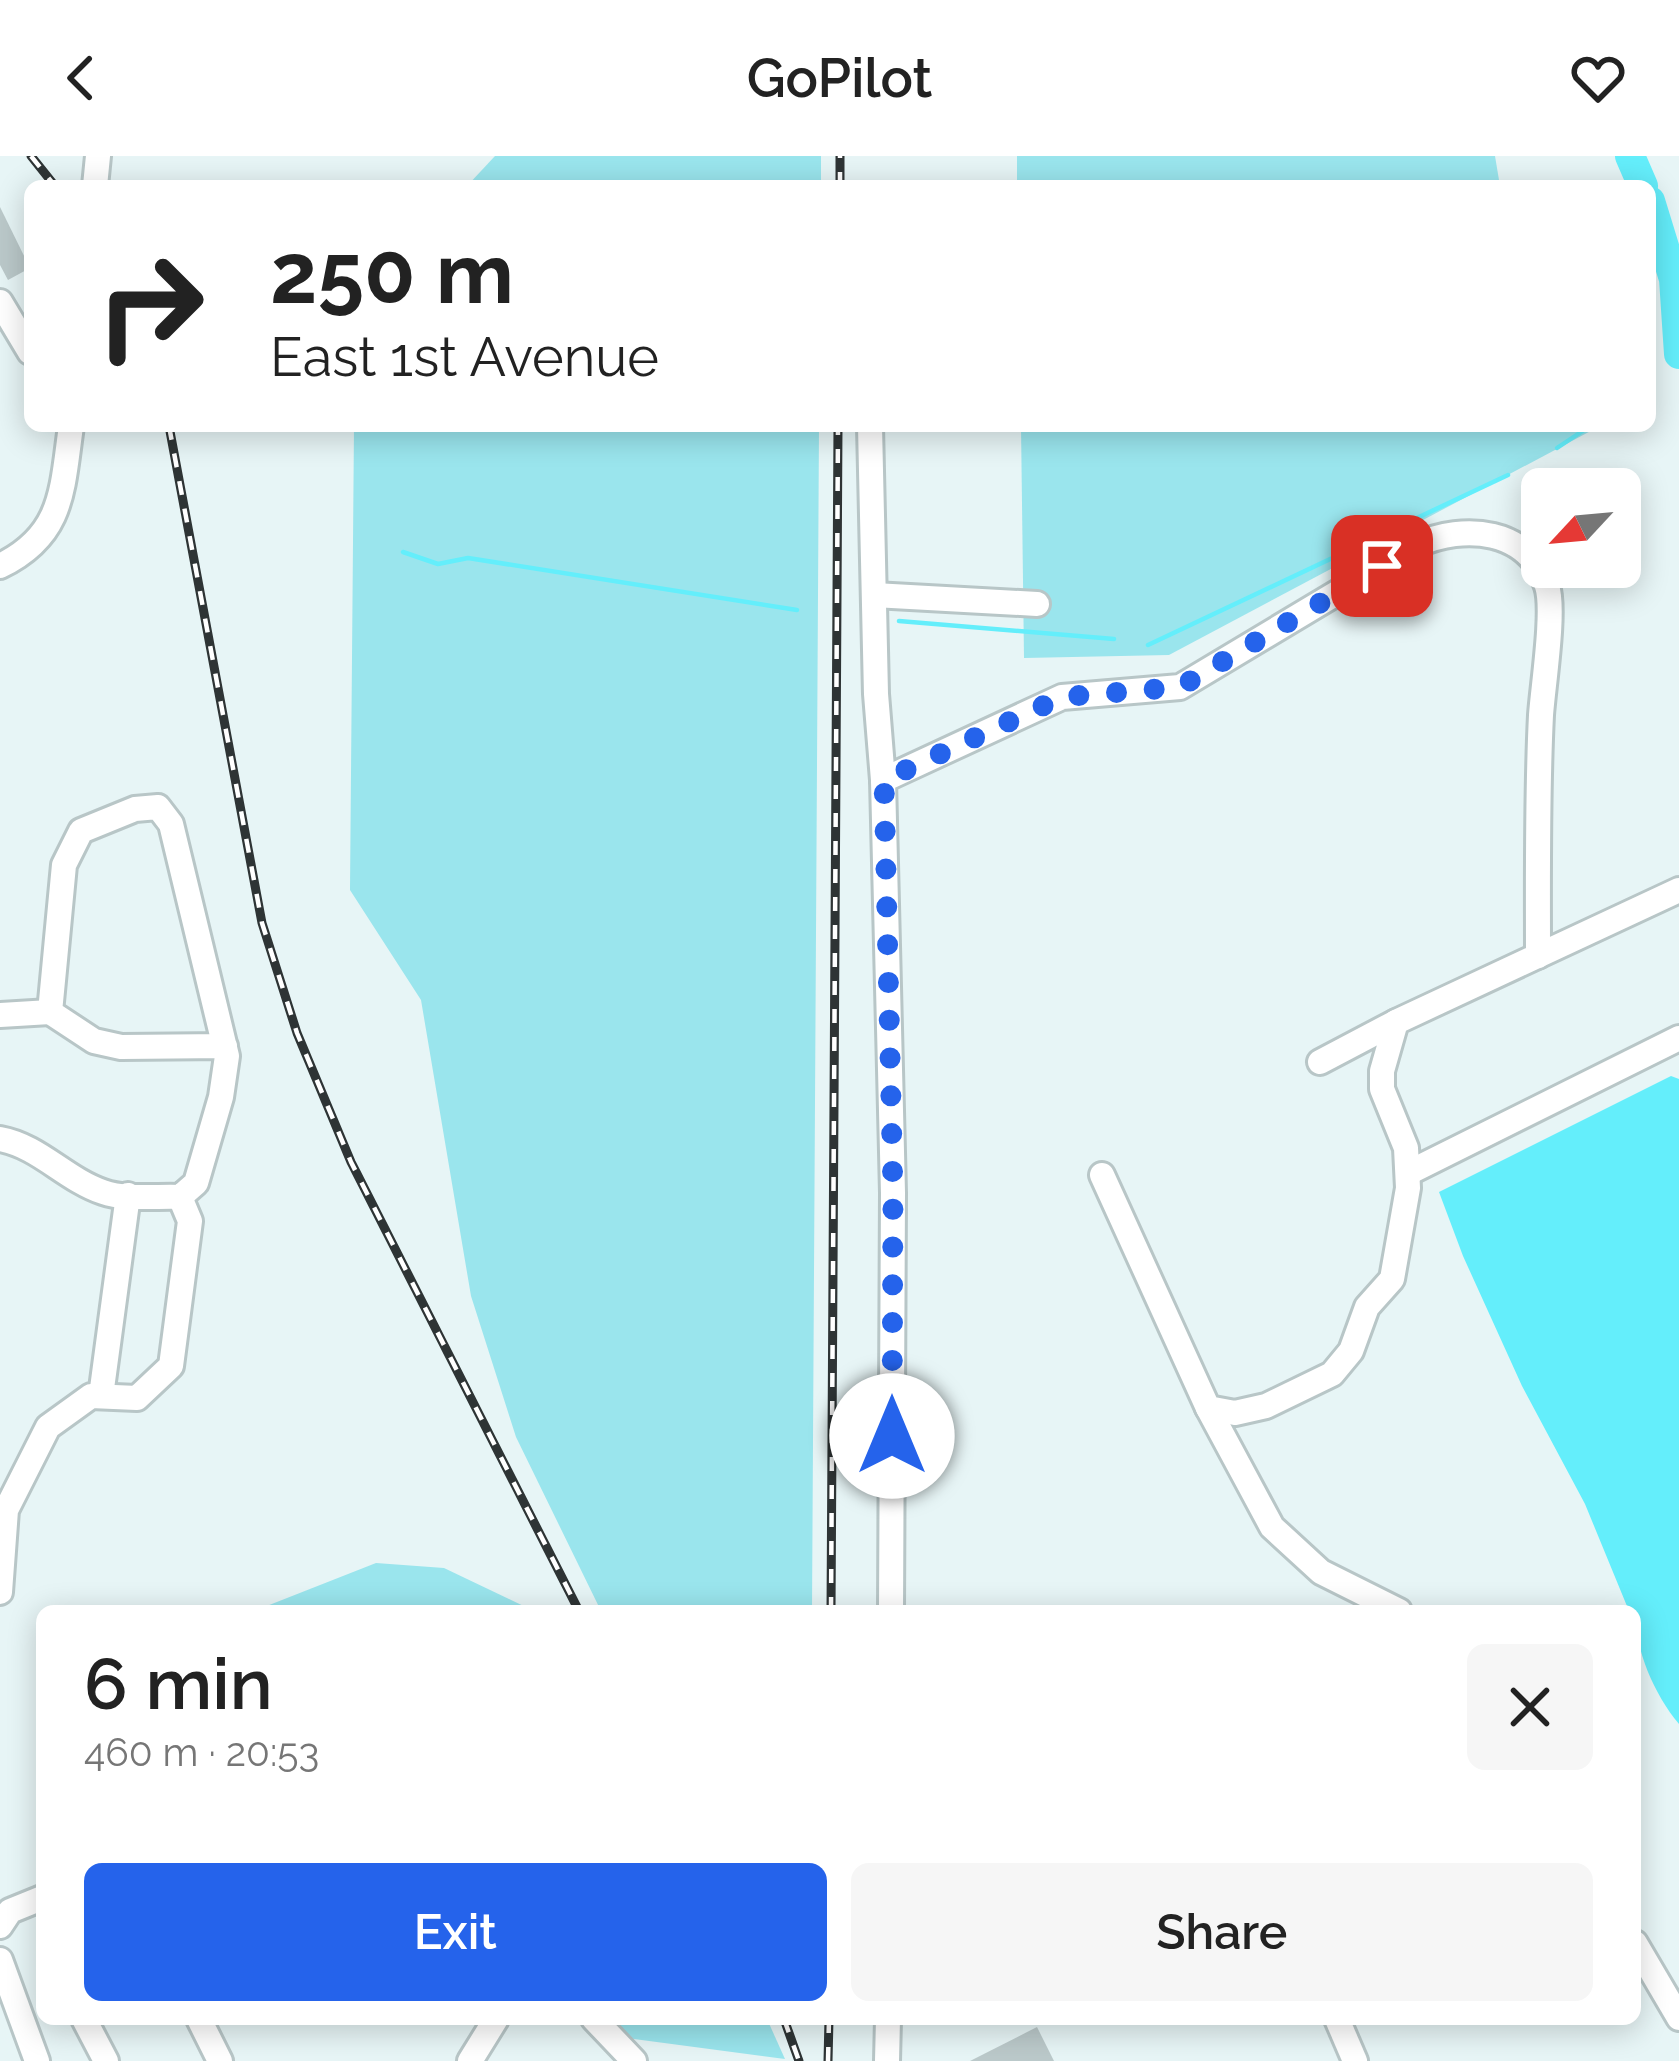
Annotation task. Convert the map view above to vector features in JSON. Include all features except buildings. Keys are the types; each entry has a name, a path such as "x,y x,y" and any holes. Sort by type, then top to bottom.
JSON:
{"street":[{"path":"0,302 24,342"},
{"path":"0,566 33,546 47,530 59,506 70,432"},
{"path":"870,432 893,1193 891,1605"},
{"path":"884,780 1062,697 1180,687 1418,545 1460,531 1492,534 1534,560 1549,592 1538,781 1538,956"},
{"path":"874,595 1036,604"},
{"path":"0,1139 23,1143 58,1169 105,1193 180,1197 196,1183 221,1097 227,1056 171,824 158,807 135,809 81,832 64,865 50,1012"},
{"path":"1320,1063 1396,1022 1679,890"},
{"path":"0,1015 50,1012 94,1041 121,1048 225,1046"},
{"path":"1208,1408 1235,1413 1266,1406 1332,1374 1351,1351 1366,1307 1392,1279 1408,1173 1406,1148 1382,1089 1396,1022"},
{"path":"1408,1173 1679,1038"},
{"path":"1102,1175 1208,1408 1272,1527 1322,1572 1387,1605"},
{"path":"100,1396 128,1195"},
{"path":"0,1592 6,1510 48,1427 91,1396 137,1398 171,1366 190,1221 180,1197"},
{"path":"1342,1582 1351,1605"},
{"path":"0,1926 10,1911 36,1900"},
{"path":"1641,1953 1679,2018"},
{"path":"0,1960 32,2020 37,2061"},
{"path":"87,2025 106,2061"},
{"path":"202,2025 220,2061"},
{"path":"470,2061 492,2025"},
{"path":"600,2025 634,2061"},
{"path":"887,2061 888,2025"},
{"path":"1340,2025 1355,2061"}],"shaded area":[{"path":"495,156 821,156 821,180 473,180"},
{"path":"1017,156 1495,156 1499,180 1017,180"},
{"path":"354,432 819,432 812,1605 598,1605 516,1437 471,1296 421,1000 350,890"},
{"path":"1021,432 1589,432 1169,655 1024,658"},
{"path":"1671,1076 1679,1079 1679,1724 1642,1656 1641,1605 1627,1605 1585,1504 1522,1386 1439,1192"},
{"path":"376,1563 444,1568 521,1605 269,1605"},
{"path":"614,2025 770,2025 785,2059 619,2037"}],"waterway":[{"path":"1630,156 1640,180"},
{"path":"1656,220 1674,279 1679,354"},
{"path":"1557,448 1581,432"},
{"path":"1148,645 1508,475"},
{"path":"403,552 438,564 468,558 797,610"},
{"path":"899,621 1114,639"}],"railway":[{"path":"31,156 50,180"},
{"path":"840,156 840,180"},
{"path":"170,432 262,923 297,1033 351,1162 576,1605"},
{"path":"831,1605 838,432"},
{"path":"786,2025 799,2061"},
{"path":"828,2061 829,2025"}],"route":[{"path":"892,1436 893,1193 884,780 1062,697 1180,687 1382,566"}]}
